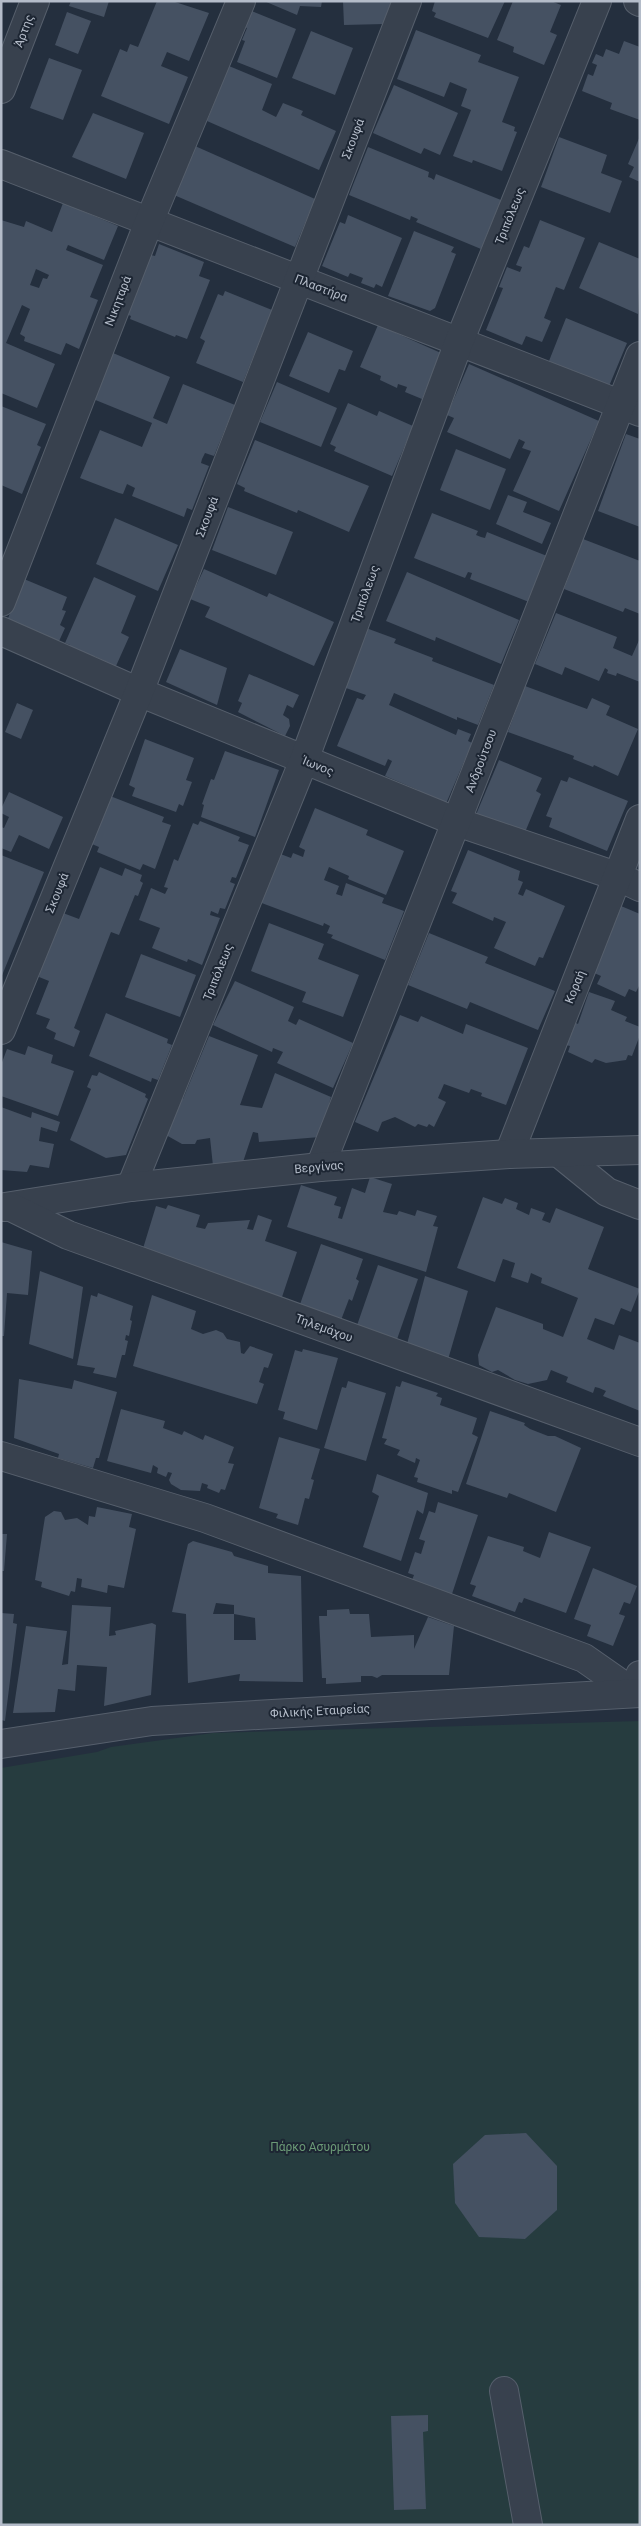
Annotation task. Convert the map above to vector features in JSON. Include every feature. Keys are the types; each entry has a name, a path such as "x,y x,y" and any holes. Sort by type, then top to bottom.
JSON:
{"street":[{"name":"Άρτης","path":"1,89 35,1"},
{"name":"Νικηταρά","path":"1,602 149,222 241,1"},
{"name":"Σκουφά","path":"1,1030 139,692 407,1"},
{"name":"Τριπόλεως","path":"131,1186 304,760 458,342 597,1"},
{"name":"Πλαστήρα","path":"1,164 630,409"},
{"name":"Ανδρούτσου","path":"320,1166 457,822 630,409 640,356"},
{"name":"Ίωνος","path":"1,631 139,692 457,822 629,882"},
{"name":"Κοραή","path":"509,1154 629,882 640,819"},
{"name":"Βεργίνας","path":"6,1207 131,1186 320,1166 509,1154 640,1150"},
{"path":"559,1153 607,1192 640,1205"},
{"name":"Τηλεμάχου","path":"6,1207 68,1235 640,1442"},
{"path":"1,1456 205,1518 584,1658 638,1687"},
{"name":"Φιλικής Εταιρείας","path":"1,1744 152,1721 638,1687"},
{"path":"504,2391 528,2525"}],"green space":[{"name":"Πάρκο Ασυρμάτου","path":"640,1721 640,2525 1,2525 1,1768 97,1752 111,1747 213,1733"}],"building":[{"path":"71,1 109,1 104,17 69,6"},
{"path":"157,1 172,1 209,13 189,61 167,52 161,66 188,77 169,124 101,96 120,49 127,52 130,44 138,47"},
{"path":"264,1 322,1 321,7 300,6 297,15"},
{"path":"343,1 392,1 392,6 384,24 344,25"},
{"path":"435,1 505,1 488,38 434,17 436,13 432,11"},
{"path":"513,1 551,1 561,5 550,32 557,35 544,65 513,52 514,47 497,40"},
{"path":"249,10 296,29 277,78 237,62 245,41 242,40 247,28 242,26"},
{"path":"67,12 91,21 78,54 55,45"},
{"path":"416,30 481,55 478,62 519,77 502,122 515,127 514,131 517,132 502,171 473,160 472,163 453,156 471,110 461,106 467,89 450,82 444,97 397,79"},
{"path":"311,31 353,48 335,95 292,78"},
{"path":"624,41 640,47 640,120 610,109 612,103 582,91 588,74 593,76 597,65 592,63 596,54 603,57 606,49 619,54"},
{"path":"49,58 82,70 63,120 30,108"},
{"path":"229,66 272,84 262,110 276,117 283,103 303,111 301,115 336,131 319,170 207,121"},
{"path":"394,85 458,113 440,155 424,148 421,154 373,133"},
{"path":"93,113 144,133 126,179 72,157"},
{"path":"640,136 640,182 629,177 634,167 628,164"},
{"path":"559,137 607,155 601,173 622,181 610,213 541,187"},
{"path":"195,146 315,199 295,247 174,195"},
{"path":"368,147 429,172 428,177 434,180 436,174 501,200 481,249 416,222 418,219 411,216 410,220 349,195"},
{"path":"63,203 118,226 104,260 68,245 66,250 103,265 90,297 98,300 79,349 66,343 61,355 24,341 25,337 20,334 30,309 22,305 6,343 55,364 37,408 1,393 1,220 24,227 26,221 52,232","holes":["36,269 49,275 47,279 43,278 39,288 30,285"]},
{"path":"348,215 402,238 382,287 376,284 374,288 361,283 363,278 350,273 348,277 322,266 340,222 345,224"},
{"path":"540,220 585,238 564,290 556,287 544,318 551,321 542,342 526,336 522,345 486,330 503,288 499,287 507,267 520,272 522,267 516,265 524,246 529,248"},
{"path":"414,231 454,247 451,252 456,254 435,308 430,311 388,296"},
{"path":"599,242 640,259 638,314 579,288"},
{"path":"159,244 204,262 199,276 210,280 187,339 176,335 175,337 130,319 131,316 126,314 151,255 155,256"},
{"path":"225,291 272,310 243,382 196,363 205,341 200,338 218,294 223,296"},
{"path":"566,318 627,343 607,391 551,368 553,363 549,361"},
{"path":"378,325 441,353 422,399 405,392 407,387 398,384 397,388 380,380 381,376 360,367"},
{"path":"308,332 353,351 345,371 339,369 329,393 289,376"},
{"path":"113,353 170,377 153,418 167,424 183,384 235,405 214,456 205,453 202,459 201,463 209,466 192,510 187,508 184,517 132,496 135,488 127,484 123,494 80,478 100,430 142,447 152,423 93,399"},
{"path":"469,364 599,421 559,511 513,491 531,451 522,448 525,442 519,439 510,459 447,432 454,418 447,415"},
{"path":"277,382 337,408 321,447 260,422"},
{"path":"348,403 377,416 379,411 413,426 392,476 334,451 336,447 330,444"},
{"path":"1,406 46,424 37,445 41,447 22,494 1,485"},
{"path":"626,434 640,439 640,527 598,511"},
{"path":"255,440 369,486 349,532 298,510 297,513 244,491 245,488 237,484"},
{"path":"456,449 506,469 490,510 440,490"},
{"path":"508,495 527,502 523,512 551,523 542,544 496,524"},
{"path":"228,507 293,532 276,575 212,550"},
{"path":"432,513 478,531 476,535 481,537 485,538 487,532 547,556 529,602 470,579 472,573 468,572 465,578 414,558"},
{"path":"115,518 178,545 158,591 96,564"},
{"path":"583,539 640,561 640,614 625,608 623,612 564,589"},
{"path":"204,569 267,597 269,593 334,622 314,666 205,617 210,607 190,599"},
{"path":"407,572 519,620 501,664 436,637 435,641 386,621"},
{"path":"94,577 136,596 121,633 129,637 116,666 94,656 91,663 66,652 70,645 65,643"},
{"path":"24,579 67,597 62,610 66,611 60,625 65,628 55,650 4,628"},
{"path":"556,613 617,637 613,648 632,656 640,638 640,682 617,673 616,676 607,673 608,670 605,668 599,681 565,667 562,675 535,664"},
{"path":"366,628 396,639 394,643 433,658 432,661 494,685 478,725 457,717 457,720 394,693 389,705 456,735 458,729 471,734 468,741 472,743 445,806 417,793 418,790 385,776 392,761 388,759 385,766 337,746 357,698 363,700 366,695 346,688 348,681 346,681"},
{"path":"180,649 227,668 217,705 166,682"},
{"path":"249,674 299,695 293,708 287,705 283,715 289,719 290,726 285,736 238,712 242,703 238,701"},
{"path":"525,686 587,709 592,698 610,706 606,715 638,729 618,776 594,765 593,767 573,759 574,756 508,732"},
{"path":"17,703 33,710 21,739 5,732"},
{"path":"145,739 194,758 186,780 192,782 183,806 179,804 176,812 132,796 135,788 129,785"},
{"path":"225,751 279,770 255,837 201,817 204,805 202,804 211,779 214,780"},
{"path":"499,760 542,778 536,791 541,794 523,837 475,817"},
{"path":"569,777 628,801 607,851 549,827 552,818 546,816 561,780 567,782"},
{"path":"9,792 63,817 49,849 19,835 11,852 1,848 1,827 4,828 9,817 1,813 1,809"},
{"path":"105,794 164,817 162,822 171,825 155,869 143,864 140,870 97,852 99,847 87,842"},
{"path":"315,808 368,830 366,835 404,851 386,895 348,879 349,876 329,867 324,880 339,886 336,894 342,896 346,883 384,898 382,903 404,911 385,960 331,938 333,935 327,933 330,926 324,923 323,926 259,902 278,853 291,858 293,853 303,857 305,850 299,847"},
{"path":"200,821 240,837 238,841 249,845 236,878 232,877 230,882 235,884 225,909 220,908 218,914 211,911 210,915 220,918 202,965 188,959 187,962 152,948 160,928 139,920 151,888 165,894 168,888 164,887 174,859 178,861 193,823 198,825"},
{"path":"468,850 520,871 518,880 523,882 518,894 523,896 526,889 565,906 543,958 539,957 535,966 494,948 506,922 494,917 493,921 452,903 457,893 451,891"},
{"path":"1,855 44,872 1,978"},
{"path":"100,867 122,876 125,868 142,875 140,881 143,883 138,896 135,895 119,935 111,932 74,1028 80,1031 74,1047 54,1039 56,1033 46,1028 50,1019 36,1014 49,981 39,977 40,972 37,971 58,917 62,918 63,913 79,919"},
{"path":"621,906 640,914 640,984 636,992 629,989 625,997 597,984 601,976 592,972"},
{"path":"269,923 324,944 318,959 359,975 343,1017 302,1002 306,992 251,971"},
{"path":"429,933 488,957 485,963 555,991 538,1030 470,1002 467,1009 408,985"},
{"path":"141,954 196,975 180,1017 125,997"},
{"path":"235,981 294,1007 288,1021 296,1025 299,1019 353,1043 333,1088 277,1063 283,1052 273,1048 272,1052 213,1025"},
{"path":"589,992 615,1001 611,1010 627,1017 625,1021 640,1027 640,1035 632,1056 628,1055 626,1060 606,1063 595,1059 592,1063 568,1052 570,1046 566,1045 574,1022 578,1024"},
{"path":"106,1013 168,1039 167,1043 172,1045 158,1080 152,1078 151,1082 89,1056"},
{"path":"400,1015 418,1022 421,1016 463,1034 466,1024 528,1048 506,1105 481,1096 482,1093 471,1089 469,1093 444,1084 438,1098 446,1102 434,1127 429,1124 427,1127 418,1124 415,1127 395,1117 382,1122 378,1132 355,1122"},
{"path":"209,1036 258,1055 240,1105 262,1108 275,1073 331,1097 320,1137 259,1142 258,1133 253,1132 243,1162 213,1166 210,1138 197,1140 195,1144 182,1144 166,1135 180,1099 183,1099"},
{"path":"28,1046 53,1055 51,1063 74,1071 58,1116 1,1096 1,1065 7,1049 25,1055"},
{"path":"99,1072 146,1094 145,1097 148,1099 126,1155 106,1158 70,1140 91,1089 87,1087 92,1075 97,1076"},
{"path":"1,1107 31,1118 32,1112 60,1122 57,1132 41,1127 39,1141 54,1144 49,1168 30,1165 27,1172 1,1170"},
{"path":"370,1177 392,1184 383,1212 397,1215 399,1211 415,1216 417,1210 437,1216 433,1226 438,1227 426,1272 287,1227 301,1185 337,1197 334,1205 341,1207 338,1218 342,1219 352,1188 365,1193"},
{"path":"483,1197 502,1204 505,1198 518,1203 516,1209 529,1215 531,1208 545,1213 542,1220 550,1223 556,1208 604,1227 588,1269 640,1289 631,1312 621,1308 614,1325 595,1318 587,1339 614,1350 619,1335 640,1343 640,1411 603,1396 606,1391 599,1388 595,1387 593,1393 566,1382 568,1377 551,1370 547,1380 528,1384 515,1380 498,1370 492,1372 479,1365 478,1355 496,1307 543,1324 543,1329 563,1337 578,1298 541,1283 542,1278 531,1273 528,1283 511,1277 515,1263 503,1259 495,1282 457,1268"},
{"path":"168,1205 200,1215 196,1227 205,1229 208,1223 250,1220 247,1229 253,1230 258,1215 272,1220 265,1241 297,1252 279,1306 141,1255 156,1206 166,1209"},
{"path":"1,1242 32,1251 28,1295 7,1293 4,1336 1,1336"},
{"path":"321,1244 363,1259 356,1279 359,1281 352,1301 349,1299 338,1328 297,1313"},
{"path":"378,1265 418,1279 394,1348 354,1334"},
{"path":"40,1271 83,1287 73,1359 29,1344"},
{"path":"425,1276 468,1291 447,1363 407,1344"},
{"path":"98,1293 133,1306 129,1336 126,1335 125,1340 128,1341 125,1355 122,1355 116,1378 93,1373 95,1368 77,1365 91,1295 97,1297"},
{"path":"152,1295 196,1311 191,1329 203,1334 216,1330 223,1333 227,1339 240,1342 241,1353 244,1354 250,1346 273,1354 268,1368 264,1367 259,1382 264,1384 257,1404 133,1366"},
{"path":"303,1349 338,1358 317,1430 283,1419 285,1412 278,1410 295,1350 302,1352"},
{"path":"19,1379 72,1389 74,1380 117,1392 99,1458 96,1458 93,1468 58,1458 59,1454 14,1438"},
{"path":"348,1381 386,1393 366,1461 324,1448 342,1387 346,1388"},
{"path":"402,1381 438,1393 436,1396 442,1398 440,1405 477,1418 472,1434 478,1437 458,1492 452,1490 452,1494 417,1482 418,1478 414,1477 420,1460 416,1458 415,1463 397,1455 400,1450 384,1444 387,1439 382,1438 396,1386 400,1387"},
{"path":"121,1409 165,1421 163,1428 182,1435 184,1431 203,1440 205,1435 234,1447 228,1463 234,1464 225,1490 221,1489 219,1493 207,1488 208,1485 202,1483 200,1491 181,1490 171,1484 169,1480 172,1473 168,1472 166,1477 157,1473 158,1468 153,1465 151,1473 107,1461"},
{"path":"490,1411 525,1423 524,1425 530,1429 548,1436 555,1436 581,1448 556,1512 509,1493 507,1498 466,1484"},
{"path":"279,1437 320,1449 311,1479 314,1480 309,1499 305,1498 298,1525 276,1518 278,1514 259,1508"},
{"path":"377,1474 428,1493 423,1514 417,1510 401,1561 363,1547 379,1496 372,1492"},
{"path":"438,1502 478,1515 452,1594 412,1580 414,1575 408,1573 415,1552 421,1554 425,1541 419,1539 429,1511 435,1513"},
{"path":"97,1507 132,1514 129,1527 136,1529 124,1588 108,1585 107,1593 81,1587 82,1579 77,1578 75,1592 71,1591 69,1596 41,1587 42,1582 35,1580 45,1517 54,1511 61,1512 65,1520 77,1518 88,1525 89,1516 95,1517"},
{"path":"549,1532 591,1547 566,1613 524,1598 522,1603 519,1602 515,1612 472,1596 476,1586 470,1584 488,1536 524,1547 523,1551 540,1558"},
{"path":"1,1534 7,1534 4,1571 1,1571"},
{"path":"193,1541 232,1552 234,1556 268,1566 268,1573 301,1576 303,1682 239,1681 240,1674 188,1683 186,1614 172,1612 188,1544","holes":["216,1603 234,1605 234,1614 213,1614","234,1614 255,1618 256,1640 234,1640"]},
{"path":"593,1568 637,1586 630,1604 624,1602 619,1614 625,1616 613,1646 587,1636 591,1625 574,1619"},
{"path":"72,1605 111,1607 109,1636 116,1635 115,1631 152,1623 156,1625 151,1695 104,1706 107,1667 77,1665 75,1691 58,1689 55,1712 13,1713 26,1626 67,1631 62,1665 68,1664"},
{"path":"349,1609 350,1614 369,1614 371,1637 414,1635 414,1649 428,1617 454,1626 449,1675 382,1675 377,1678 361,1676 361,1682 326,1684 326,1678 322,1678 319,1616 327,1616 327,1610"},
{"path":"1,1613 14,1614 13,1623 17,1624 5,1721 1,1720"},
{"path":"526,2133 557,2166 557,2210 525,2239 479,2237 455,2203 453,2164 485,2135"},
{"path":"428,2415 428,2431 423,2432 426,2509 394,2510 391,2416"}]}
